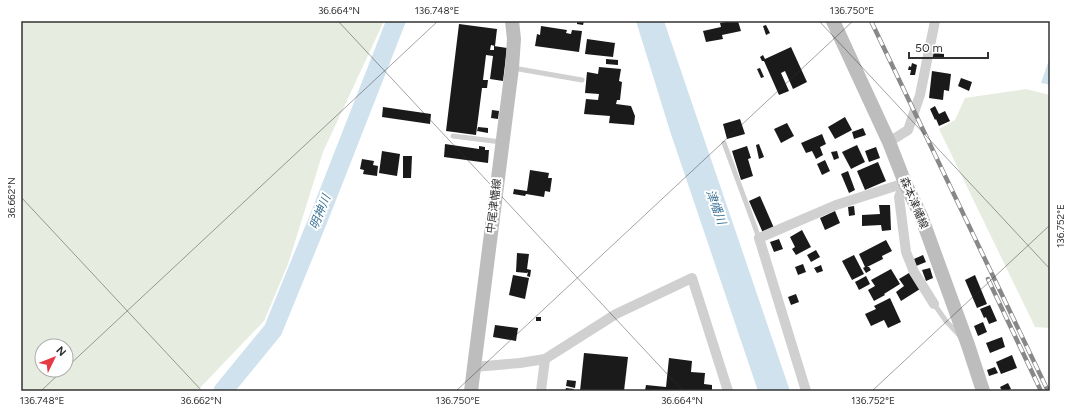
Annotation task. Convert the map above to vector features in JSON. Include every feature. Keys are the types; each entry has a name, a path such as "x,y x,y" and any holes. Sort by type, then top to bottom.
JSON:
{"main road":[{"name":"中尾津幡線","path":"471,391 512,68 514,39 512,21"},
{"name":"森本津幡線","path":"834,21 921,216 968,345 983,391"}],"street":[{"path":"889,142 908,130 920,95 935,21"},
{"path":"806,391 759,238 836,205 905,183"},
{"path":"905,183 899,197 906,252 914,272 934,304"},
{"path":"474,367 520,363 545,358 616,314 692,278 728,391"},
{"path":"541,391 545,358"}],"lane":[{"path":"512,68 582,80"},
{"path":"453,136 502,143"},
{"path":"724,143 759,238"},
{"path":"934,304 946,321 968,345"}],"shaded area":[{"path":"21,21 384,21 323,152 288,264 264,321 197,391 21,391"},
{"path":"1026,89 1050,95 1050,328 1035,327 939,129 955,120 965,98"}],"water":[{"name":"津幡川","path":"636,21 664,21 790,391 758,391 670,131"},
{"path":"1050,57 1050,88 1047,84 1041,83"}],"building":[{"path":"577,21 584,21 583,25 577,24"},
{"path":"738,21 741,31 722,35 723,39 706,42 703,31 721,27 720,23"},
{"path":"459,24 497,29 495,46 491,45 490,50 494,50 494,46 507,48 503,81 490,79 493,56 486,55 483,80 488,80 487,88 482,88 476,135 446,131"},
{"path":"766,25 770,33 766,35 763,26"},
{"path":"541,26 567,30 566,33 571,34 572,30 582,31 579,52 535,46 537,34 540,35"},
{"path":"587,39 615,43 613,57 585,54"},
{"path":"791,47 807,82 793,89 785,71 781,73 789,91 779,95 764,61 762,61 760,57 763,55 765,59"},
{"path":"933,52 944,54 944,59 932,58"},
{"path":"606,59 618,60 618,65 606,64"},
{"path":"912,63 917,65 915,75 910,75 911,70 908,70"},
{"path":"599,67 621,69 619,81 622,82 620,100 617,100 616,104 631,106 635,116 634,125 609,123 610,116 584,114 586,99 598,100 599,94 585,93 587,72 598,74"},
{"path":"760,68 764,77 761,78 757,69"},
{"path":"932,71 951,74 949,91 944,90 943,100 929,98"},
{"path":"961,78 972,82 969,91 958,86"},
{"path":"935,106 939,114 945,111 950,121 939,126 930,109"},
{"path":"383,107 431,114 430,124 382,117"},
{"path":"492,110 499,111 498,119 491,118"},
{"path":"845,117 852,130 835,139 828,127"},
{"path":"740,119 745,134 727,139 723,124"},
{"path":"787,123 794,136 781,143 774,129"},
{"path":"478,127 488,128 488,133 477,131"},
{"path":"863,128 866,135 854,139 852,132"},
{"path":"822,134 826,144 820,147 823,155 816,159 812,151 806,153 801,143"},
{"path":"445,144 479,149 479,146 485,147 485,150 489,150 488,163 444,157"},
{"path":"759,144 764,157 759,159 756,145"},
{"path":"857,145 865,162 851,169 842,152"},
{"path":"747,146 751,158 748,159 753,176 741,180 732,151"},
{"path":"876,147 880,158 869,162 865,151"},
{"path":"382,151 400,154 397,176 379,173"},
{"path":"837,151 839,158 834,160 831,152"},
{"path":"403,156 412,156 411,178 403,178"},
{"path":"362,159 374,161 373,165 378,166 377,176 363,174 364,170 360,169"},
{"path":"825,160 830,171 822,175 817,164"},
{"path":"878,162 886,181 865,190 857,171"},
{"path":"530,170 549,173 548,178 552,178 550,192 545,191 544,197 526,194 525,196 513,194 514,189 527,191"},
{"path":"848,171 855,190 849,193 841,174"},
{"path":"760,196 774,228 763,233 749,201"},
{"path":"879,205 890,205 891,230 882,231 881,225 862,226 862,215 880,214"},
{"path":"854,206 855,215 849,216 848,207"},
{"path":"835,211 840,223 825,230 820,218"},
{"path":"802,230 811,247 796,255 792,249 795,247 790,237"},
{"path":"779,239 783,249 774,252 770,242"},
{"path":"886,240 892,251 882,256 883,259 867,267 871,270 866,273 859,254"},
{"path":"816,250 820,257 811,262 807,255"},
{"path":"517,253 529,254 527,269 531,270 530,277 527,276 528,272 516,272"},
{"path":"854,255 864,274 852,280 842,261"},
{"path":"923,255 926,262 916,266 914,259"},
{"path":"803,264 806,272 798,275 795,267"},
{"path":"821,265 823,271 817,273 814,268"},
{"path":"930,268 933,278 926,281 922,270"},
{"path":"891,269 900,284 874,301 868,290 875,286 871,280"},
{"path":"909,273 920,289 901,301 896,292 904,286 899,279"},
{"path":"513,275 529,278 525,299 509,295"},
{"path":"975,275 987,304 977,308 965,280"},
{"path":"866,276 870,284 859,290 855,282"},
{"path":"796,294 799,302 791,305 788,297"},
{"path":"890,298 901,322 888,328 884,320 871,326 865,314 876,309 874,306"},
{"path":"990,305 997,321 989,324 986,317 984,318 980,309"},
{"path":"536,317 541,317 541,321 536,321"},
{"path":"983,322 987,332 978,336 974,326"},
{"path":"495,325 518,328 516,341 493,337"},
{"path":"1002,337 1005,347 990,353 986,343"},
{"path":"584,353 628,357 624,391 580,391"},
{"path":"1012,355 1017,368 1001,374 996,362"},
{"path":"669,358 692,361 691,372 705,373 704,384 712,385 712,391 645,391 646,385 666,387"},
{"path":"995,367 998,373 989,376 987,370"},
{"path":"567,380 576,381 575,388 566,386"},
{"path":"1008,383 1011,389 1002,391 1000,387"},
{"path":"566,388 574,389 573,391 565,391"}],"waterway":[{"name":"明神川","path":"223,391 273,330 396,21"}],"railway":[{"path":"871,21 1048,391"},
{"path":"988,279 1041,391"}]}
